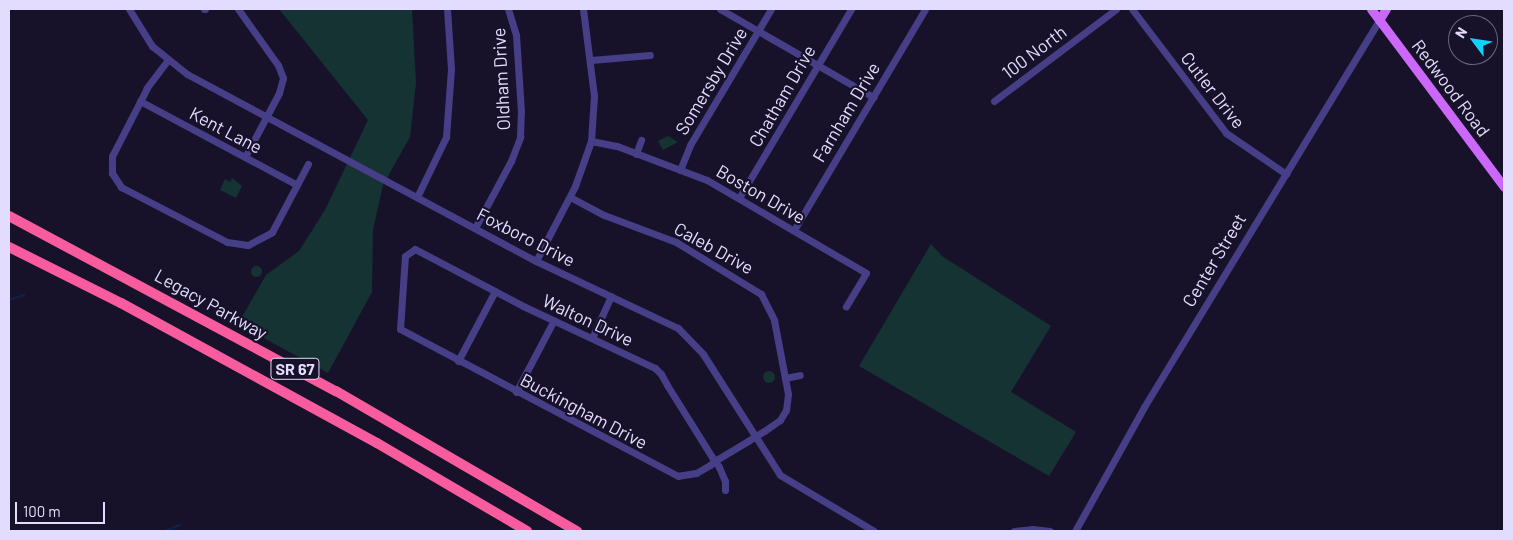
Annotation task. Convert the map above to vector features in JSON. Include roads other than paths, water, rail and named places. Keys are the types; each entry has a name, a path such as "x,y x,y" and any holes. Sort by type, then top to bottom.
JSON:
{"highway":[{"name":"Legacy Parkway","path":"9,216 130,278 336,391 577,531"},
{"name":"SR 67","path":"9,247 121,303 377,443 527,531"}],"main road":[{"name":"Redwood Road","path":"1371,9 1504,187"},
{"name":"Center Street","path":"1379,20 1386,9"}],"street":[{"name":"Foxboro Drive","path":"129,9 144,36 167,61 267,117 536,261 611,296 688,336 783,477 874,531"},
{"path":"238,9 281,71 281,89 246,157"},
{"path":"417,197 439,154 447,130 451,69 447,9"},
{"name":"Oldham Drive","path":"476,228 511,161 520,137 521,112 516,36 508,9"},
{"path":"536,261 570,197 591,141 594,107 591,60 583,9"},
{"path":"720,9 873,97"},
{"name":"Somersby Drive","path":"680,170 690,145 771,9"},
{"name":"Chatham Drive","path":"739,198 850,9"},
{"name":"Farnham Drive","path":"794,230 924,9"},
{"name":"100 North","path":"994,101 1116,9"},
{"name":"Cutler Drive","path":"1132,9 1226,133 1286,174"},
{"name":"Center Street","path":"1075,531 1141,412 1379,20"},
{"path":"591,60 650,55"},
{"path":"167,61 140,101 111,160 113,177 125,189 227,242 244,246 257,242 272,232 308,164"},
{"name":"Kent Lane","path":"140,101 297,185"},
{"path":"636,154 641,140"},
{"name":"Boston Drive","path":"591,141 636,154 708,180 866,272 846,306"},
{"name":"Caleb Drive","path":"570,197 604,215 676,242 757,290 772,314 788,401 785,414 755,437"},
{"name":"Walton Drive","path":"400,329 405,263 410,250 419,251 495,291 655,368 716,461 724,476 725,490"},
{"path":"458,361 495,291"},
{"path":"592,338 611,296"},
{"path":"516,392 554,320"},
{"name":"Buckingham Drive","path":"400,329 674,475 692,475 755,437"},
{"path":"785,378 800,375"},
{"path":"1014,531 1050,531"}],"waterway":[{"path":"9,300 24,295"},
{"path":"165,531 180,525"}]}
